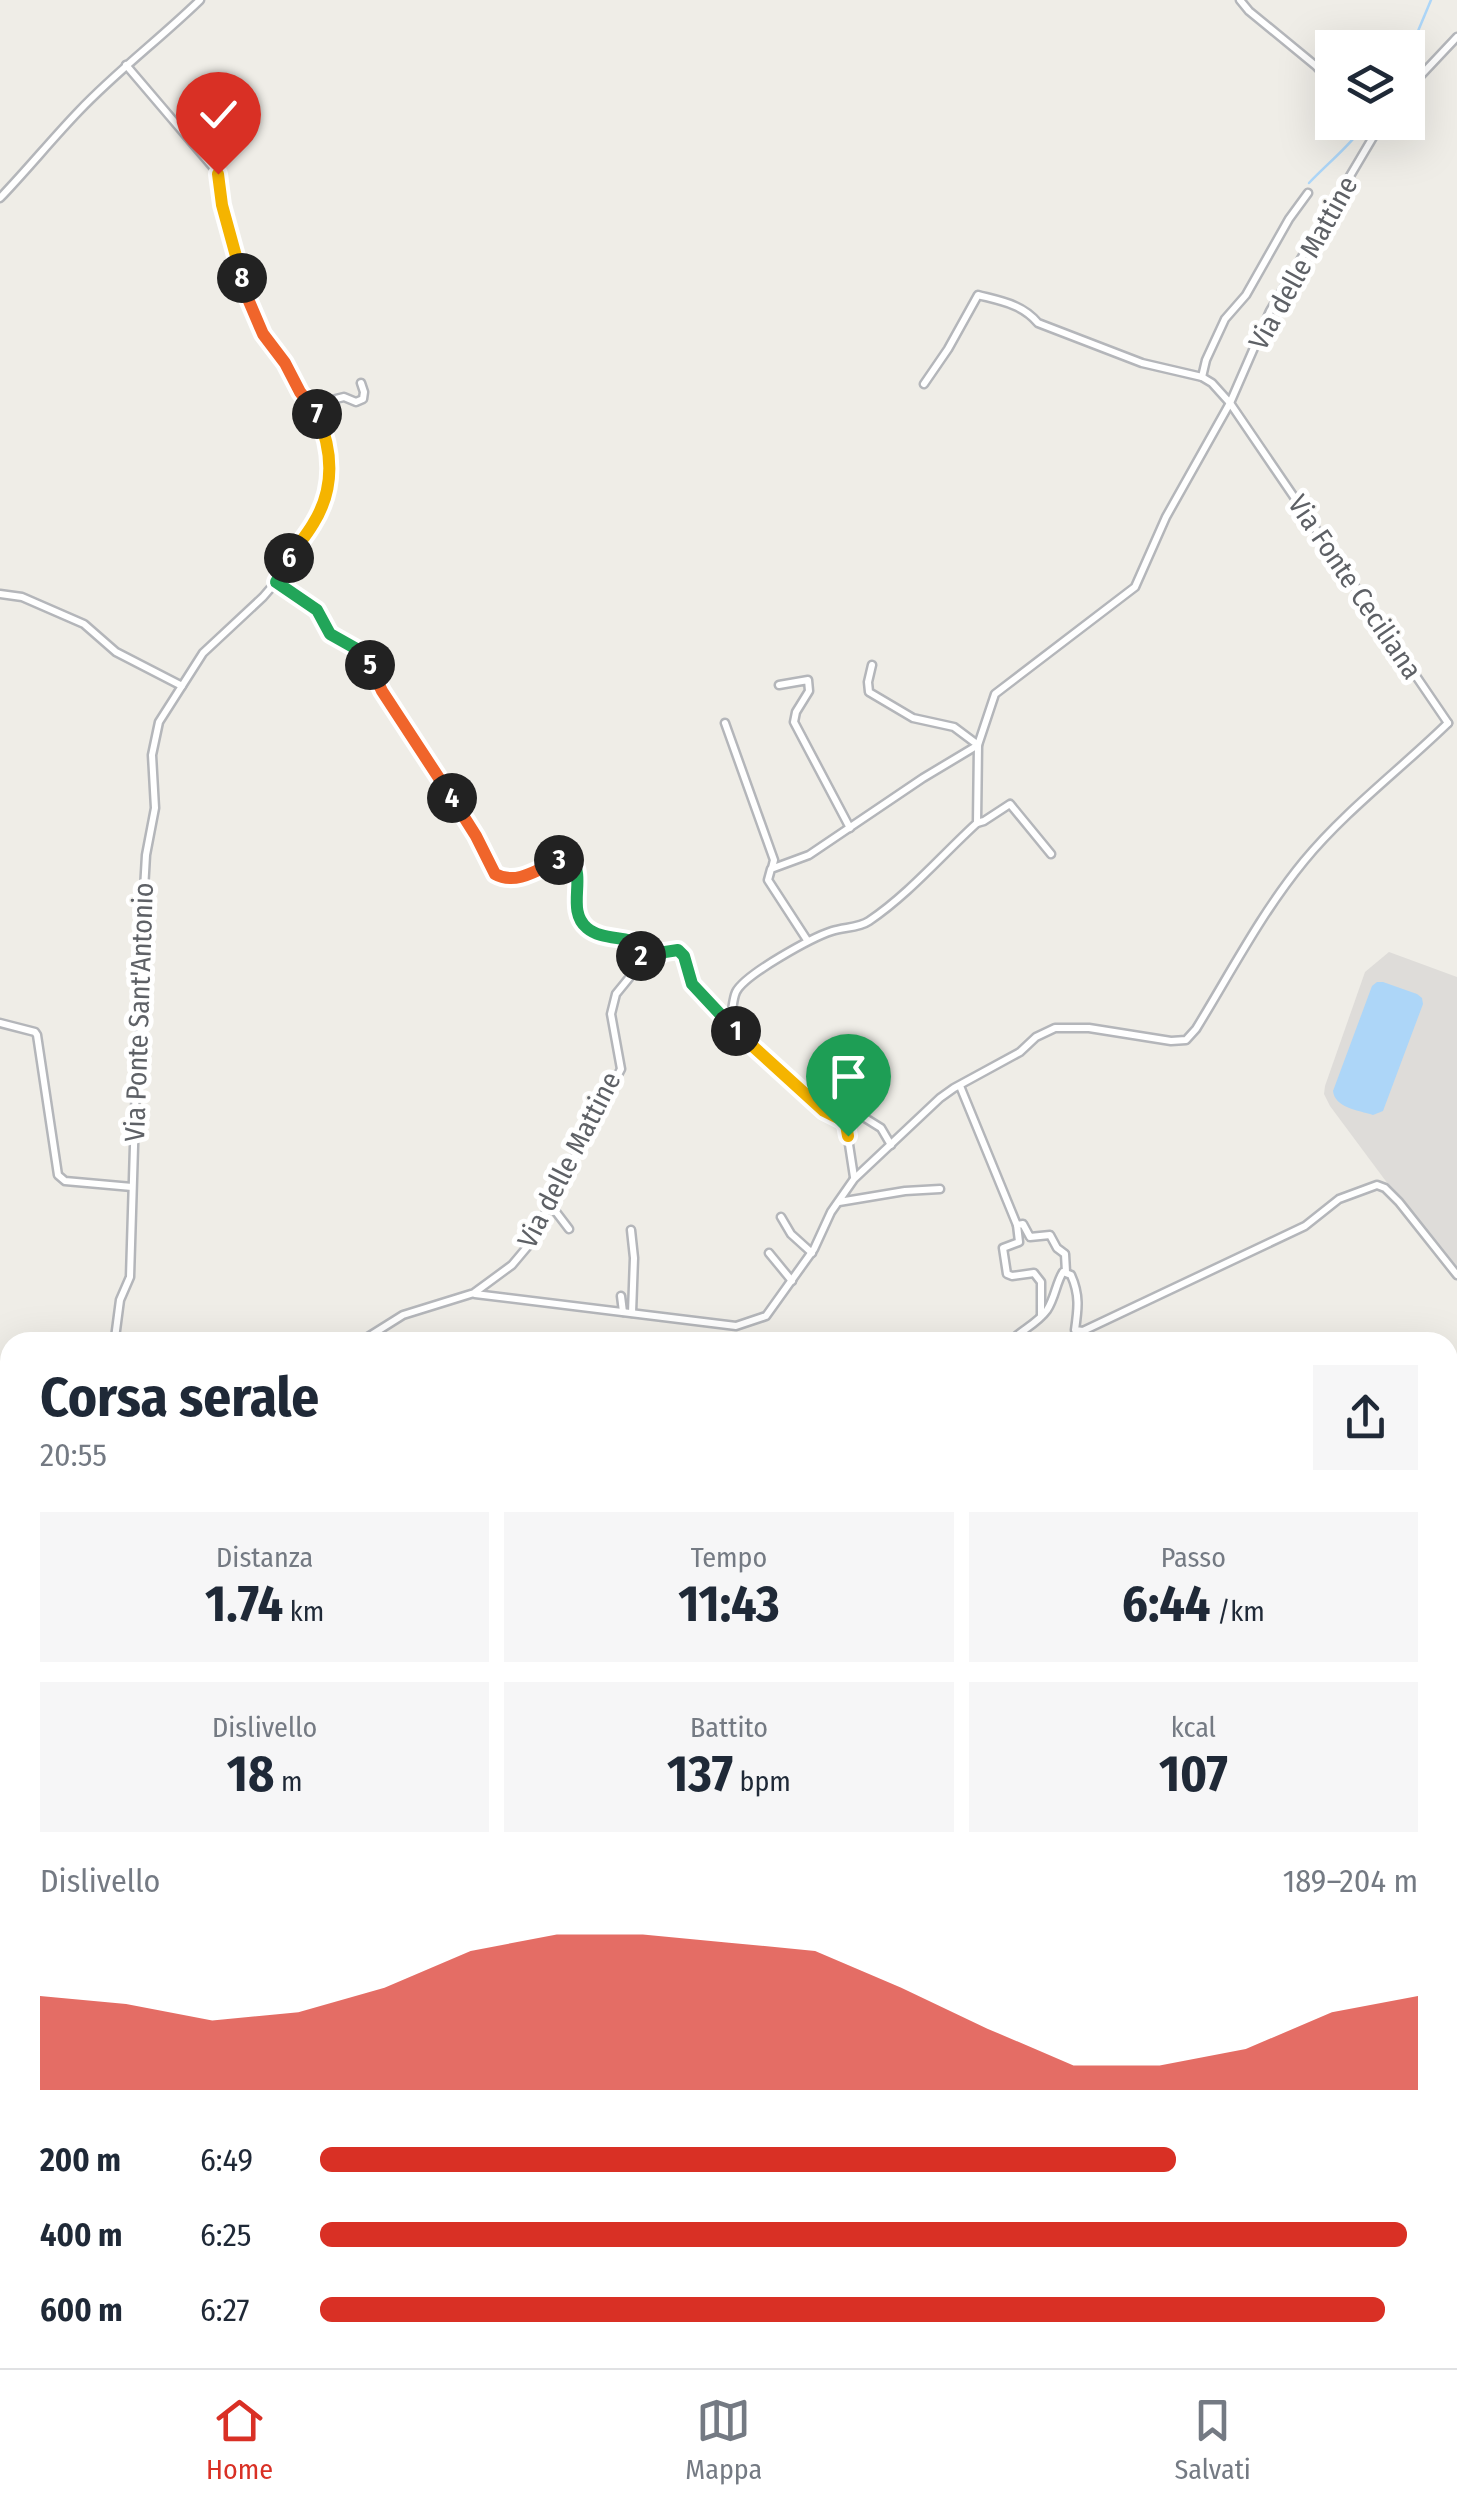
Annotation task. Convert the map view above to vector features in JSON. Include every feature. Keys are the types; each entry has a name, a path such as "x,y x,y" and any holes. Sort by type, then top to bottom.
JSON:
{"street":[{"path":"0,198 78,111 200,0"},
{"path":"1240,0 1315,65"},
{"path":"1425,71 1457,37"},
{"name":"Via Ponte Sant'Antonio","path":"116,1332 120,1300 130,1277 136,1081 145,977 144,890 155,808 152,755 158,722 203,652 276,582 316,518 329,483 328,448 322,427 312,405 266,339 248,299 222,205 218,174 126,65"},
{"name":"Via delle Mattine","path":"977,823 978,744 995,694 1135,588 1166,516 1230,403 1270,311 1372,140"},
{"name":"Via delle Mattine","path":"1202,377 1225,319 1246,294 1308,193"},
{"path":"924,384 978,295 1016,305 1038,324 1142,363 1202,377 1230,403"},
{"path":"312,405 344,396 356,402 364,392 361,383"},
{"name":"Via Fonte Ceciliana","path":"474,1294 736,1326 766,1316 812,1253 854,1178 954,1088 1055,1028 1089,1028 1186,1040 1304,860 1453,722 1230,403"},
{"path":"276,582 317,610 330,634 362,652 382,691 476,836 495,874 507,879 520,878 563,858 572,860 577,867 576,906 580,919 588,929 601,935 641,944 638,967"},
{"path":"0,594 22,597 84,624 116,652 182,686"},
{"path":"772,869 809,855 978,744 954,727 913,718 869,692 872,665"},
{"path":"779,685 808,680 809,690 794,722 850,828"},
{"path":"725,723 774,860 768,880 807,940"},
{"path":"729,1022 736,992 746,982 807,940 836,929 864,925 977,823 1010,804 1051,854"},
{"path":"638,967 665,952 678,950 684,956 692,984 709,1004 824,1111 846,1125 854,1178"},
{"name":"Via delle Mattine","path":"376,1332 404,1314 474,1294 512,1265 528,1246 614,1085 620,1069 611,1014 616,994 638,967"},
{"path":"0,1023 37,1035 58,1175 65,1181 132,1188"},
{"path":"960,1086 1017,1225 1019,1242 1003,1248 1005,1267 1012,1276 1034,1273 1041,1282 1041,1318"},
{"path":"865,1118 881,1128 891,1144"},
{"path":"1017,1225 1023,1224 1030,1237 1050,1236 1065,1254 1066,1272 1078,1296 1075,1330 1083,1332 1305,1226 1338,1199 1377,1186 1385,1188 1399,1202 1457,1276"},
{"path":"838,1202 940,1189"},
{"path":"547,1206 569,1229"},
{"path":"781,1218 790,1234 812,1253"},
{"path":"631,1230 632,1313"},
{"path":"768,1253 792,1281"},
{"path":"1023,1332 1041,1318 1053,1299 1059,1276 1066,1272"},
{"path":"621,1296 622,1312"}],"shaded area":[{"path":"1389,952 1457,977 1457,1272 1324,1094 1365,972"}],"water":[{"path":"1377,982 1417,994 1423,1004 1383,1111 1373,1115 1343,1105 1333,1091 1372,986"}],"waterway":[{"path":"1418,30 1431,0"},
{"path":"1309,183 1352,140"}],"route":[{"path":"218,174 222,205 248,299 266,339 312,405 328,448 330,474 322,505 276,582 317,610 330,634 362,652 382,691 476,836 495,874 500,878 520,878 563,858 572,860 577,867 576,906 588,929 641,944 638,967 665,952 678,950 684,956 692,984 709,1004 824,1111 842,1120 848,1136"}]}
